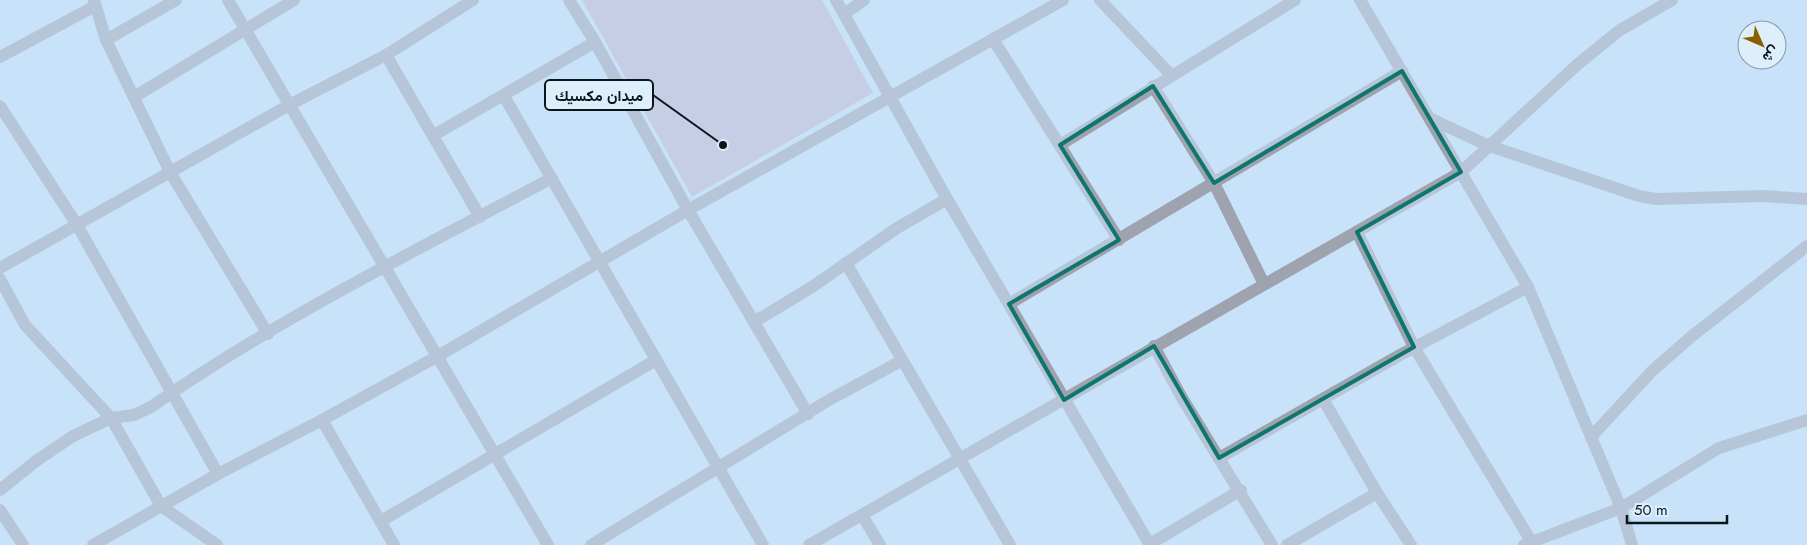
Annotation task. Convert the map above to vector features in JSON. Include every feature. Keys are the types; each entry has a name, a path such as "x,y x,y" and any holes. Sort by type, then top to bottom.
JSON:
{"street":[{"path":"106,40 176,0"},
{"path":"228,0 291,104 384,267 496,452 548,545"},
{"path":"134,97 294,0"},
{"path":"0,268 291,104 386,55 472,0"},
{"path":"569,0 595,42 688,210 808,414"},
{"path":"836,0 947,199 1150,545 1240,490"},
{"path":"844,14 864,0"},
{"path":"93,545 108,541 161,506 218,474 322,420 438,356 688,210 1063,0"},
{"path":"1100,0 1170,76"},
{"path":"1060,145 1295,0"},
{"path":"1360,0 1528,287 1621,508 1632,545"},
{"path":"809,545 1461,172 1488,145 1585,58 1620,30 1659,4 1672,0"},
{"path":"0,57 94,3 106,40 170,172 268,334"},
{"path":"993,39 1119,240"},
{"path":"434,135 595,42"},
{"path":"386,55 480,216"},
{"path":"1009,304 1402,71"},
{"path":"1153,86 1214,184 1264,284"},
{"path":"504,96 763,545"},
{"path":"0,106 77,225 173,391 218,474"},
{"path":"1431,119 1488,145 1639,196 1656,199 1764,196 1807,199"},
{"path":"0,490 73,436 111,418 134,415 384,267 552,178"},
{"path":"754,322 805,292 897,228 947,199"},
{"path":"1357,232 1414,347 1527,543 1621,508 1719,448 1807,420"},
{"path":"1591,437 1652,371 1692,336 1807,246"},
{"path":"846,263 902,361 962,459 1010,545"},
{"path":"0,279 25,325 111,418 161,506 217,545"},
{"path":"1219,458 1414,347 1528,287"},
{"path":"1154,346 1272,545"},
{"path":"381,521 656,360"},
{"path":"591,545 862,381 902,361"},
{"path":"1323,398 1377,493 1411,545"},
{"path":"322,420 394,545"},
{"path":"1286,545 1377,493"},
{"path":"0,510 23,545"},
{"path":"862,515 880,545"}],"highlighted area":[{"path":"1402,71 1461,172 1357,232 1414,347 1219,458 1154,346 1064,400 1009,304 1119,240 1060,145 1153,86 1214,183"}],"shaded area":[{"path":"582,0 822,0 873,93 692,197"}],"place":[{"name":"ميدان مكسيك","path":"723,145"}]}
